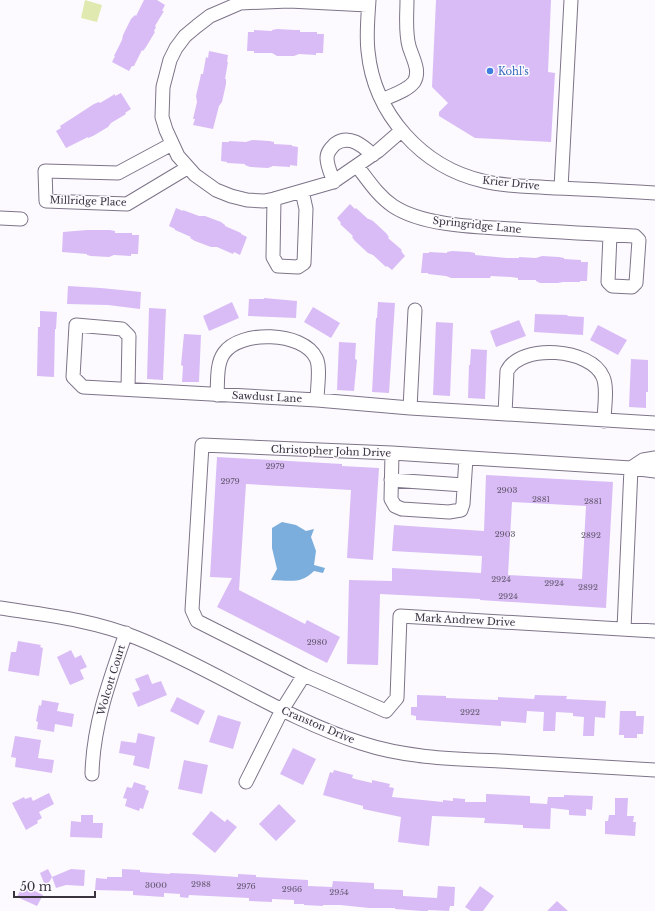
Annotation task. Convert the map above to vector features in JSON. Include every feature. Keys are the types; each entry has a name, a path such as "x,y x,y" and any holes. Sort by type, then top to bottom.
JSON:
{"street":[{"path":"382,100 409,87 416,77 417,69 409,45 407,33 407,0"},
{"path":"561,188 571,0"},
{"path":"368,2 241,2 210,16 185,36 176,48 170,60 163,88 162,117 166,130 178,156 188,168 204,182 216,190 231,196 247,200 264,201 334,182 373,155 401,131"},
{"name":"Krier Drive","path":"368,2 368,51 374,79 382,100 392,119 401,131 416,146 433,159 465,176 484,182 655,193"},
{"path":"334,182 328,167 327,156 329,150 334,145 342,140 352,140 363,145 373,155"},
{"name":"Millridge Place","path":"172,144 118,173 45,171 46,201 127,204 188,168"},
{"name":"Springridge Lane","path":"357,166 375,190 393,206 415,217 435,222 485,227 610,235"},
{"path":"274,199 273,257 278,266 298,268 304,263 306,209 302,191"},
{"path":"0,218 21,219"},
{"path":"410,408 415,310"},
{"name":"Sawdust Lane","path":"128,389 129,336 122,329 76,325 73,377 84,387 317,400 410,408 655,423"},
{"name":"Sawdust Lane","path":"217,395 220,361 223,353 230,346 248,339 277,338 293,341 303,345 316,357 318,363 317,400"},
{"path":"505,414 507,371 510,365 516,360 539,353 564,353 584,360 594,366 603,376 605,383 604,421"},
{"name":"Christopher John Drive","path":"194,616 192,610 202,446 392,453 631,468 655,471"},
{"path":"392,453 391,499 395,506 402,509 450,512 461,510 463,504 466,458"},
{"path":"624,629 631,468 643,460 655,458"},
{"path":"391,480 464,485"},
{"name":"Cranston Drive","path":"0,608 86,623 126,633 178,656 282,710 345,738 377,748 403,754 446,758 655,770"},
{"name":"Mark Andrew Drive","path":"194,616 197,621 304,675 386,712 397,698 400,616 655,631"},
{"name":"Wolcott Court","path":"92,774 92,759 101,707 126,633"},
{"path":"246,782 282,710 304,675"}],"green space":[{"path":"85,0 102,5 97,22 81,18"}],"water":[{"path":"282,522 296,525 306,531 314,529 311,537 316,551 314,565 325,568 323,573 314,571 304,578 294,581 271,580 277,569 272,548 272,528"}],"building":[{"path":"144,0 157,0 165,5 162,11 164,11 155,26 155,32 146,47 143,51 142,50 134,66 132,66 129,71 112,62 131,19 135,15 136,16"},
{"name":"Kohl's","path":"436,0 551,0 548,72 555,73 551,142 475,138 439,116 439,112 448,103 432,87"},
{"path":"277,29 300,30 300,32 317,32 317,34 324,34 323,53 316,53 316,55 299,54 294,56 277,56 272,53 254,53 254,51 247,51 248,32 254,32 254,30 272,31"},
{"path":"209,51 228,55 225,79 226,84 213,129 193,125 197,102 196,96 201,74 203,74 206,57 208,58"},
{"path":"121,93 131,109 125,113 126,114 93,136 66,148 56,131 61,128 60,126 94,104 100,103 115,94 115,96"},
{"path":"252,140 269,141 274,142 274,144 292,145 298,147 297,166 273,166 268,168 250,167 245,164 227,163 221,161 222,142 246,142"},
{"path":"350,204 368,219 373,221 386,233 389,237 388,238 402,250 401,251 405,256 392,270 387,266 386,267 373,255 368,253 340,224 341,223 337,218"},
{"path":"176,208 221,222 225,226 247,237 240,255 195,241 190,238 191,237 169,226"},
{"path":"110,230 115,231 115,233 132,233 132,235 139,235 138,254 131,254 131,256 114,255 109,257 62,252 63,232"},
{"path":"452,251 470,252 475,253 475,255 507,258 536,258 542,256 581,260 581,262 588,262 587,281 540,283 536,280 518,280 518,278 511,277 491,276 490,278 451,278 421,273 423,253 447,253"},
{"path":"68,286 141,292 140,309 108,305 67,304"},
{"path":"264,298 297,301 296,318 248,316 249,299"},
{"path":"232,302 239,318 209,331 203,316"},
{"path":"378,302 395,303 389,393 372,392"},
{"path":"313,307 340,323 331,338 304,322"},
{"path":"149,308 166,309 163,380 147,379"},
{"path":"40,311 57,312 55,329 54,377 37,376 38,327 40,327"},
{"path":"535,314 584,317 583,335 534,332"},
{"path":"519,320 526,336 496,347 490,331"},
{"path":"436,322 453,323 450,396 433,395"},
{"path":"598,325 627,340 618,355 590,340"},
{"path":"184,334 201,335 199,382 182,382 183,366 181,365"},
{"path":"339,342 356,343 355,359 357,360 354,391 337,390"},
{"path":"471,349 487,350 485,399 468,398"},
{"path":"631,359 648,360 648,392 646,392 646,408 629,407"},
{"path":"217,457 342,464 342,466 379,468 373,560 347,558 351,490 246,484 239,590 305,624 307,620 340,637 327,663 217,607 232,578 210,577"},
{"path":"486,475 613,482 606,608 380,594 378,665 347,664 349,580 392,581 392,568 481,573 482,556 392,551 394,525 484,531","holes":["512,502 586,506 582,579 508,575"]},
{"path":"18,641 41,645 40,647 43,648 39,676 8,671 11,652 16,652"},
{"path":"71,650 75,658 81,655 87,667 80,670 84,679 70,685 57,657"},
{"path":"148,674 152,684 161,681 167,695 138,707 132,693 140,690 135,679"},
{"path":"417,695 446,696 446,698 498,700 498,697 534,699 535,695 567,696 566,699 606,701 605,718 595,717 594,736 583,736 584,717 573,716 573,713 556,712 555,731 543,731 544,712 527,711 526,723 501,721 501,726 416,720 416,716 411,715 411,707 417,707"},
{"path":"177,697 205,711 198,725 170,711"},
{"path":"42,700 59,703 57,711 74,714 72,727 55,724 54,732 37,729 38,722 36,721 39,705 41,706"},
{"path":"620,711 636,711 636,716 644,716 643,734 637,734 637,738 624,738 624,735 619,735"},
{"path":"218,715 241,722 233,749 209,742"},
{"path":"138,733 155,737 149,769 133,765 135,756 119,753 121,741 136,743"},
{"path":"15,736 41,740 38,758 54,760 52,773 15,767 16,758 11,757"},
{"path":"293,748 316,759 303,785 280,774"},
{"path":"184,760 208,765 202,794 178,789"},
{"path":"334,770 353,775 352,778 355,779 372,783 372,780 390,784 389,787 394,788 392,797 443,802 443,800 453,801 453,798 465,799 465,802 486,802 486,794 530,796 530,803 547,804 548,797 564,797 564,795 593,796 592,810 586,809 586,816 569,815 569,810 551,808 550,829 523,828 523,825 484,823 485,818 432,816 429,846 398,842 401,817 363,809 363,806 323,795 330,772 333,773"},
{"path":"134,782 146,786 145,789 149,791 143,809 140,808 139,811 125,806 127,799 123,798 127,787 132,788"},
{"path":"49,793 54,804 39,812 42,818 37,821 38,823 26,830 12,803 24,797 25,799 31,797 33,801"},
{"path":"615,798 628,798 627,816 634,816 633,822 636,822 635,836 605,834 605,821 608,821 609,815 615,815"},
{"path":"279,804 296,821 276,841 259,824"},
{"path":"211,811 225,822 227,819 237,827 215,853 192,834"},
{"path":"81,815 93,815 93,823 103,823 102,838 70,837 71,821 81,822"},
{"path":"48,869 52,877 46,888 40,873"},
{"path":"71,869 85,870 84,886 66,885 56,888 52,877"},
{"path":"122,869 170,874 238,877 238,874 256,875 256,877 308,880 308,886 332,887 333,881 374,883 374,889 403,890 403,896 437,898 438,886 455,887 454,906 450,906 449,911 422,911 340,905 304,905 294,904 294,900 272,899 272,902 249,901 249,898 189,895 188,898 180,897 180,894 164,893 164,897 133,895 133,891 95,890 96,878 107,879 107,877 122,877"},
{"path":"23,885 43,895 37,906 17,897"},
{"path":"480,886 494,896 483,911 471,911 465,907"},
{"path":"557,901 568,911 547,911"}],"place":[{"name":"Kohl's","path":"490,71"}]}
